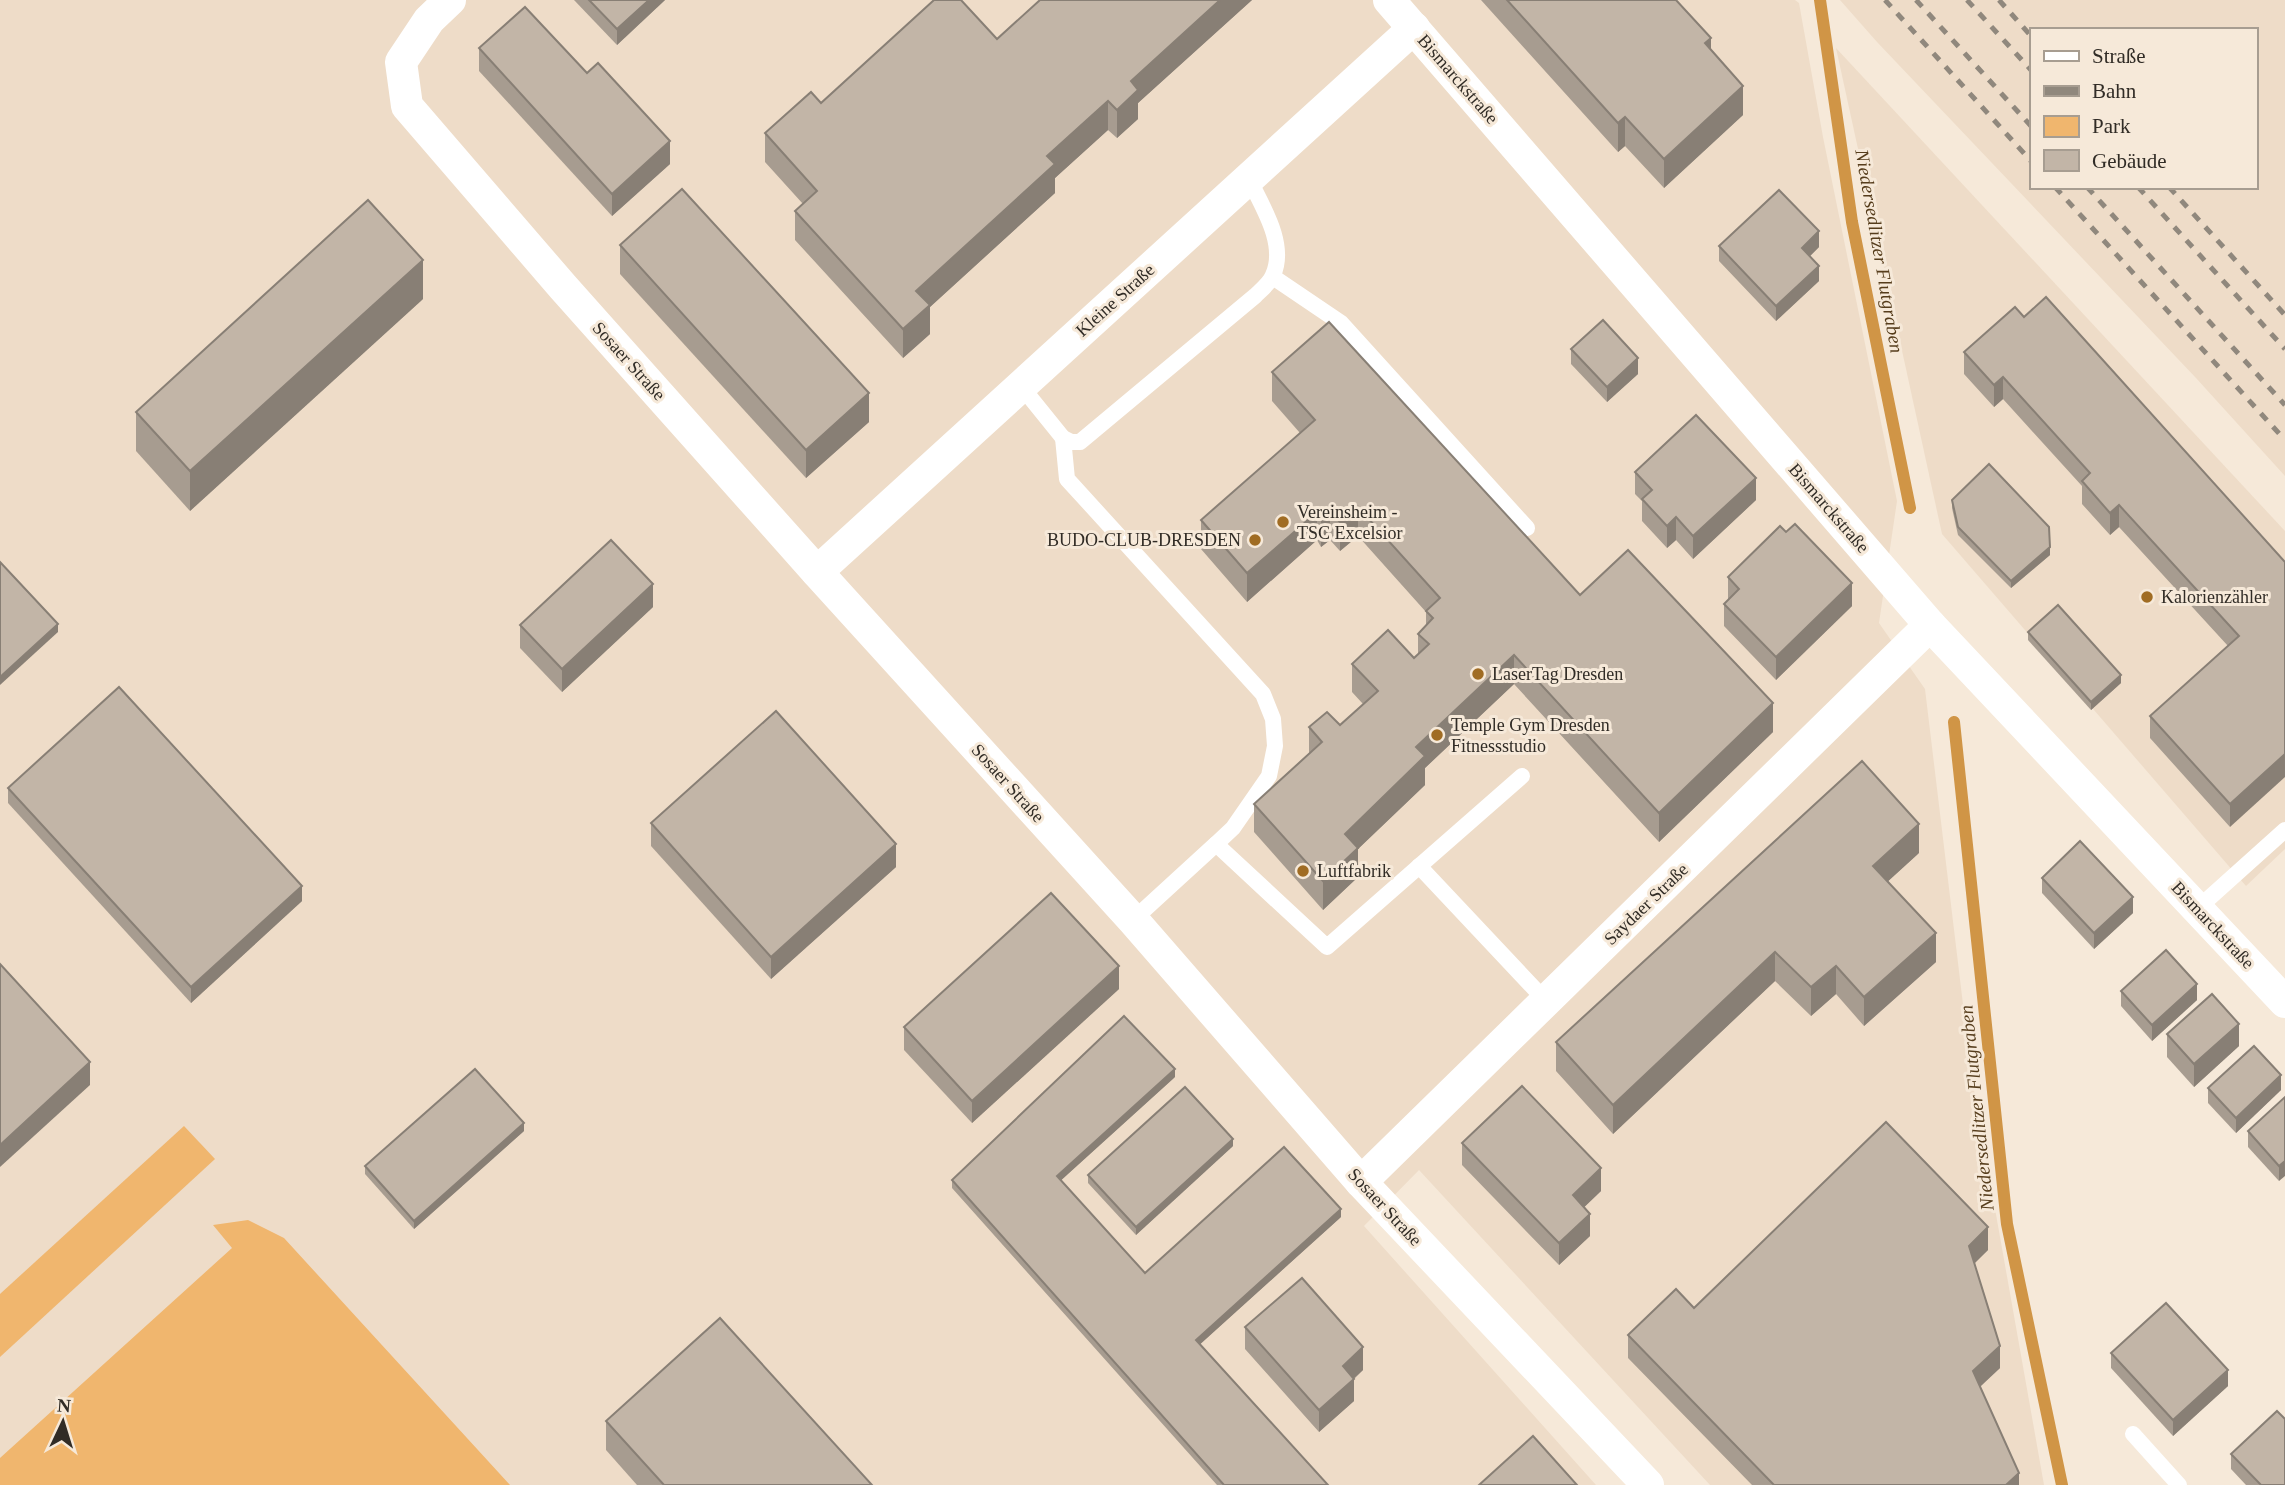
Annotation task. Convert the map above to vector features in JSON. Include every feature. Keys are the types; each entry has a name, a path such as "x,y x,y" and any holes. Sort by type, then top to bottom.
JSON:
{"street":[{"name":"Sosaer Straße","path":"450,0 429,20 401,62 407,106 572,297 1133,920 1361,1182 1648,1485"},
{"name":"Bismarckstraße","path":"1389,0 1930,625 2285,1002"},
{"name":"Kleine Straße","path":"817,572 1414,29"},
{"name":"Saydaer Straße","path":"1361,1182 1930,625"}],"lane":[{"path":"1021,386 1063,438 1080,442 1255,296 1273,277 1277,263 1270,222 1249,179"},
{"path":"1273,277 1341,323 1527,527"},
{"path":"1063,438 1067,478 1263,694 1273,719 1275,746 1269,776 1233,828 1133,920"},
{"path":"1216,844 1327,947 1522,776"},
{"path":"2197,909 2285,830"},
{"path":"1419,866 1546,1001"},
{"path":"2133,1434 2179,1485"}],"shaded area":[{"path":"0,0 1795,0 1799,3 1823,137 1897,501 1879,623 1925,689 1972,1079 2044,1485 1710,1485 1419,1170 1364,1226 1596,1485 0,1485"},
{"path":"1840,0 2285,0 2285,476"},
{"path":"1836,48 2285,531 2285,849 2246,886 1942,534"}],"green space":[{"path":"184,1126 215,1159 0,1357 0,1294"},
{"path":"248,1220 284,1238 510,1485 0,1485 0,1458 232,1248 213,1225"}],"building":[{"path":"589,0 649,0 617,29"},
{"path":"934,0 961,0 997,39 1040,0 1220,0 1131,81 1138,90 1117,110 1108,101 1047,156 1055,164 916,291 930,305 903,329 795,211 817,191 765,133 811,92 821,103"},
{"path":"1507,0 1676,0 1711,38 1705,43 1743,86 1664,159 1625,117 1618,123"},
{"path":"525,7 587,73 598,63 670,141 612,194 479,48"},
{"path":"682,189 869,393 806,450 620,245"},
{"path":"1779,190 1819,231 1802,248 1819,266 1776,306 1719,246"},
{"path":"368,200 423,260 190,471 136,412"},
{"path":"2046,297 2285,562 2285,754 2230,804 2150,716 2239,636 2119,505 2110,513 2082,481 2090,473 2003,377 1994,385 1964,352 2015,307 2024,317"},
{"path":"1603,320 1638,358 1607,387 1571,349"},
{"path":"1329,322 1580,595 1628,550 1773,703 1659,813 1514,655 1416,747 1425,756 1345,834 1358,848 1323,881 1254,804 1322,742 1309,727 1327,712 1340,725 1378,691 1352,664 1388,630 1414,658 1429,644 1418,634 1433,618 1426,611 1440,598 1358,507 1340,522 1330,511 1321,518 1317,512 1247,573 1201,520 1315,420 1272,372"},
{"path":"1696,415 1756,478 1693,536 1676,517 1667,526 1642,499 1652,490 1635,472"},
{"path":"1989,464 2049,527 2050,547 2011,581 1958,527 1952,500"},
{"path":"1795,524 1852,583 1776,657 1724,604 1739,589 1728,577 1780,526 1786,532"},
{"path":"611,540 653,584 562,669 520,625"},
{"path":"0,562 58,624 0,677"},
{"path":"2058,605 2121,675 2091,702 2028,632"},
{"path":"119,687 302,886 191,987 8,788"},
{"path":"776,711 896,844 771,957 651,823"},
{"path":"1862,761 1919,824 1873,866 1936,933 1864,997 1836,966 1811,987 1775,952 1613,1105 1556,1042"},
{"path":"2080,841 2133,897 2094,933 2042,878"},
{"path":"1051,893 1119,966 972,1101 904,1027"},
{"path":"2166,950 2197,984 2152,1025 2121,991"},
{"path":"0,964 90,1062 0,1145"},
{"path":"2212,994 2239,1024 2194,1064 2167,1034"},
{"path":"1124,1016 1175,1069 1057,1176 1145,1273 1284,1147 1341,1209 1196,1340 1328,1485 1224,1485 952,1180"},
{"path":"2254,1046 2281,1075 2236,1118 2208,1088"},
{"path":"475,1069 524,1123 414,1221 365,1166"},
{"path":"1522,1086 1601,1168 1573,1195 1590,1214 1559,1243 1462,1143"},
{"path":"1185,1087 1233,1139 1136,1227 1088,1175"},
{"path":"2285,1097 2285,1161 2279,1166 2248,1131"},
{"path":"1886,1122 1988,1227 1969,1246 2000,1346 1973,1371 2019,1473 2006,1485 1774,1485 1628,1335 1676,1289 1694,1308"},
{"path":"1302,1278 1363,1347 1343,1366 1354,1379 1319,1410 1245,1327"},
{"path":"2166,1303 2228,1370 2173,1420 2111,1353"},
{"path":"720,1318 872,1485 664,1485 606,1421"},
{"path":"2277,1411 2285,1419 2285,1485 2261,1485 2231,1454"},
{"path":"1533,1436 1577,1485 1479,1485"}],"waterway":[{"name":"Niedersedlitzer Flutgraben","path":"1820,0 1852,222 1910,508"},
{"name":"Niedersedlitzer Flutgraben","path":"1954,722 2007,1224 2062,1485"}],"railway":[{"path":"1885,0 2030,160"},
{"path":"1916,0 2030,125"},
{"path":"1967,0 2030,69"},
{"path":"1999,0 2030,35"},
{"path":"2057,189 2285,440"},
{"path":"2089,189 2285,405"},
{"path":"2140,189 2285,349"},
{"path":"2171,189 2285,315"}],"place":[{"name":"Vereinsheim - TSC Excelsior","path":"1283,522"},
{"name":"BUDO-CLUB-DRESDEN","path":"1255,540"},
{"name":"Kalorienzähler","path":"2147,597"},
{"name":"LaserTag Dresden","path":"1478,674"},
{"name":"Temple Gym Dresden Fitnessstudio","path":"1437,735"},
{"name":"Luftfabrik","path":"1303,871"}]}
